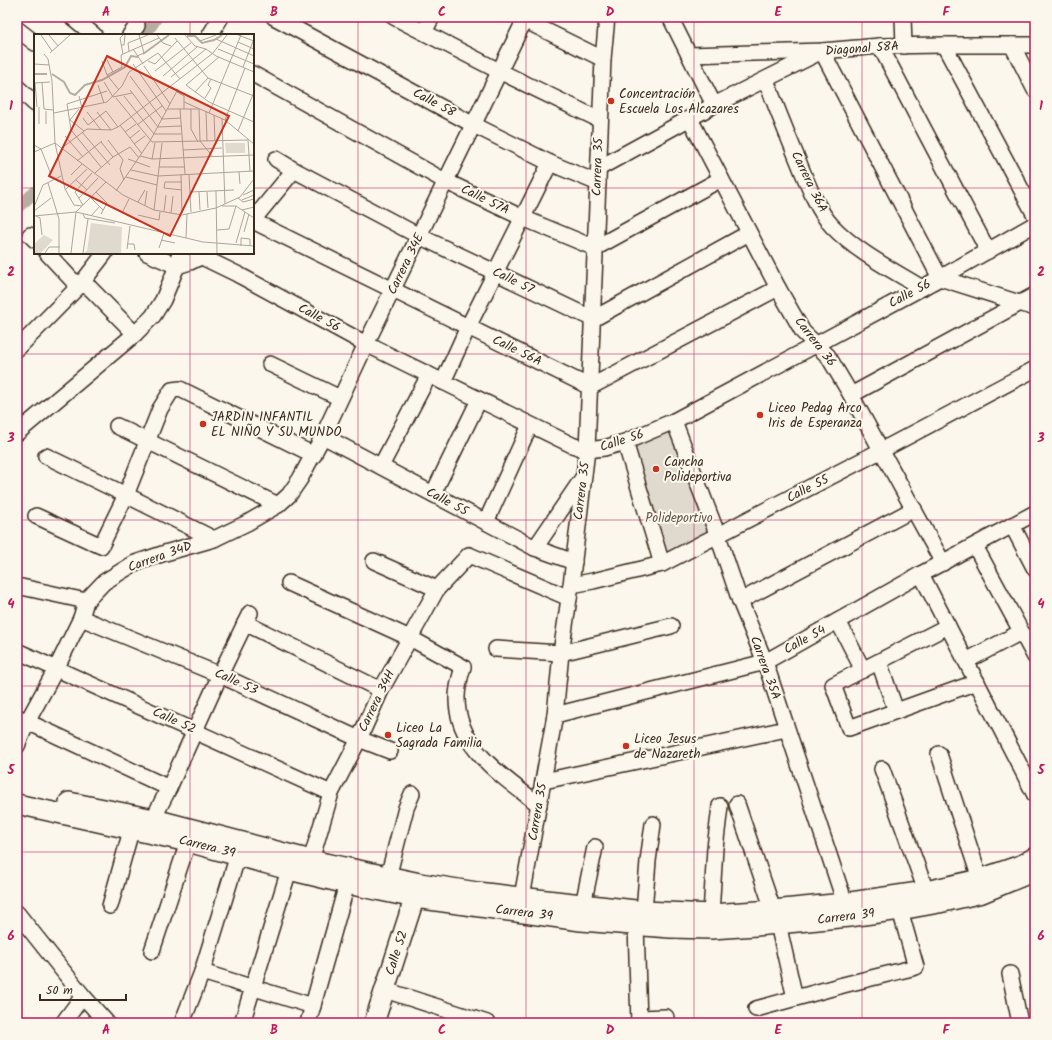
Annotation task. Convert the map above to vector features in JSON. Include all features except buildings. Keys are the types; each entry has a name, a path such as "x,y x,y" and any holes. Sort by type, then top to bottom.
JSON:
{"main road":[{"name":"Carrera 39","path":"17,792 142,824 388,877 417,891"},
{"name":"Carrera 39","path":"17,804 142,824 188,842 289,870 347,884 417,891 477,892 581,921 711,914 776,917"},
{"name":"Carrera 39","path":"847,910 980,879 1021,864 1035,857"},
{"name":"Carrera 39","path":"521,905 583,905 640,918 670,928 711,929 776,917 847,910 900,910 982,893 1035,871"},
{"name":"Calle 52","path":"374,1023 417,891"}],"street":[{"path":"72,17 93,34"},
{"path":"211,34 222,17"},
{"name":"Calle 58","path":"274,17 474,125 550,163 598,183"},
{"path":"394,17 499,71 600,120"},
{"path":"424,32 432,17"},
{"name":"Carrera 35","path":"521,905 555,715 561,653 574,562 587,450 600,120 607,17"},
{"path":"670,17 714,106"},
{"path":"903,17 904,46"},
{"path":"525,19 603,59"},
{"name":"Carrera 34E","path":"278,505 289,495 300,479 324,436 340,398 366,344 525,19"},
{"path":"17,29 34,42"},
{"path":"944,45 1035,215"},
{"path":"1012,45 1035,90"},
{"name":"Diagonal 58A","path":"689,54 822,52 880,46 1035,45"},
{"path":"880,46 988,251"},
{"path":"598,168 690,118 822,52 940,278 1028,306"},
{"name":"Calle 57A","path":"254,75 445,181 523,218 595,248"},
{"name":"Carrera 36A","path":"766,80 802,172 815,199 831,225 850,243 876,261 922,288"},
{"path":"17,87 34,103"},
{"name":"Carrera 36","path":"690,118 778,288 803,332 828,356 882,450 943,563"},
{"name":"Calle 57","path":"276,159 419,236 592,318"},
{"path":"381,466 468,328 550,163"},
{"path":"254,220 294,170"},
{"path":"595,248 721,179"},
{"name":"Calle 56A","path":"254,222 590,387"},
{"name":"Calle 56","path":"206,255 237,274 366,344 572,446 587,450 604,448 625,442 674,421 922,288 1035,224"},
{"path":"592,318 749,233"},
{"path":"48,254 72,280 90,288 135,334"},
{"path":"17,349 81,284 104,254"},
{"path":"151,254 178,260 206,255"},
{"path":"17,433 135,334 153,316 163,300 178,260"},
{"path":"590,387 778,288"},
{"path":"851,395 1028,306 1035,295"},
{"path":"270,364 340,398"},
{"name":"Calle 55","path":"570,592 593,581 662,564 1035,369"},
{"path":"36,516 101,546 126,495 160,409 172,390 180,389 314,455"},
{"path":"433,494 478,400"},
{"name":"Carrera 35A","path":"674,421 718,536 740,601 765,662 847,910"},
{"path":"486,522 530,425"},
{"path":"117,426 278,505"},
{"name":"Calle 55","path":"324,436 535,548 574,562"},
{"path":"625,442 662,564"},
{"path":"46,456 214,539"},
{"path":"535,548 583,479"},
{"name":"Carrera 34D","path":"17,746 22,720 56,669 81,618 86,601 104,582 135,563 214,539 247,523 278,505"},
{"path":"740,601 914,509"},
{"name":"Calle 54","path":"555,715 765,662 1035,513"},
{"path":"1012,525 1035,569"},
{"path":"975,546 1035,657"},
{"name":"Carrera 34H","path":"311,860 331,793 359,739 380,690 437,589 469,555 570,592"},
{"path":"374,561 437,589"},
{"path":"922,574 1035,795"},
{"path":"289,583 410,638 463,667 456,696 462,725 470,742 479,756 493,769 540,805"},
{"path":"17,586 86,601"},
{"name":"Calle 53","path":"81,618 220,675 359,739 390,751"},
{"path":"110,906 142,824 169,788 220,675 248,618 380,690"},
{"path":"838,621 863,670"},
{"path":"496,649 561,653 671,626"},
{"path":"948,626 833,685 849,728 977,682"},
{"path":"966,661 1021,632"},
{"name":"Calle 52","path":"17,651 195,730 331,793"},
{"path":"879,662 896,711"},
{"path":"22,720 169,788"},
{"path":"544,781 786,729"},
{"path":"939,754 980,879"},
{"path":"882,769 926,891"},
{"path":"388,877 406,808 412,794"},
{"path":"737,804 776,917 795,998"},
{"path":"711,914 714,848 720,806"},
{"path":"654,824 640,918 639,1020 666,1017"},
{"path":"152,952 188,842"},
{"path":"583,905 595,848"},
{"path":"182,1023 202,972 238,855"},
{"path":"242,1023 289,870"},
{"path":"308,1023 347,884"},
{"path":"756,1009 916,967 900,910"},
{"path":"17,914 83,996 107,1023"},
{"path":"202,972 313,1006"},
{"path":"1010,974 1020,1023"},
{"path":"385,990 487,1023"},
{"path":"63,1023 83,996"}],"green space":[{"name":"Polideportivo","path":"674,421 718,536 662,564 625,442"}],"waterway":[{"path":"146,34 157,17"},
{"path":"17,208 34,193"}],"place":[{"name":"Concentración Escuela Los Alcazares","path":"611,101"},
{"name":"Liceo Pedag Arco Iris de Esperanza","path":"760,415"},
{"name":"JARDIN INFANTIL EL NIÑO Y SU MUNDO","path":"203,424"},
{"name":"Cancha Polideportiva","path":"656,469"},
{"name":"Liceo La Sagrada Familia","path":"388,735"},
{"name":"Liceo Jesus de Nazareth","path":"626,746"}]}
